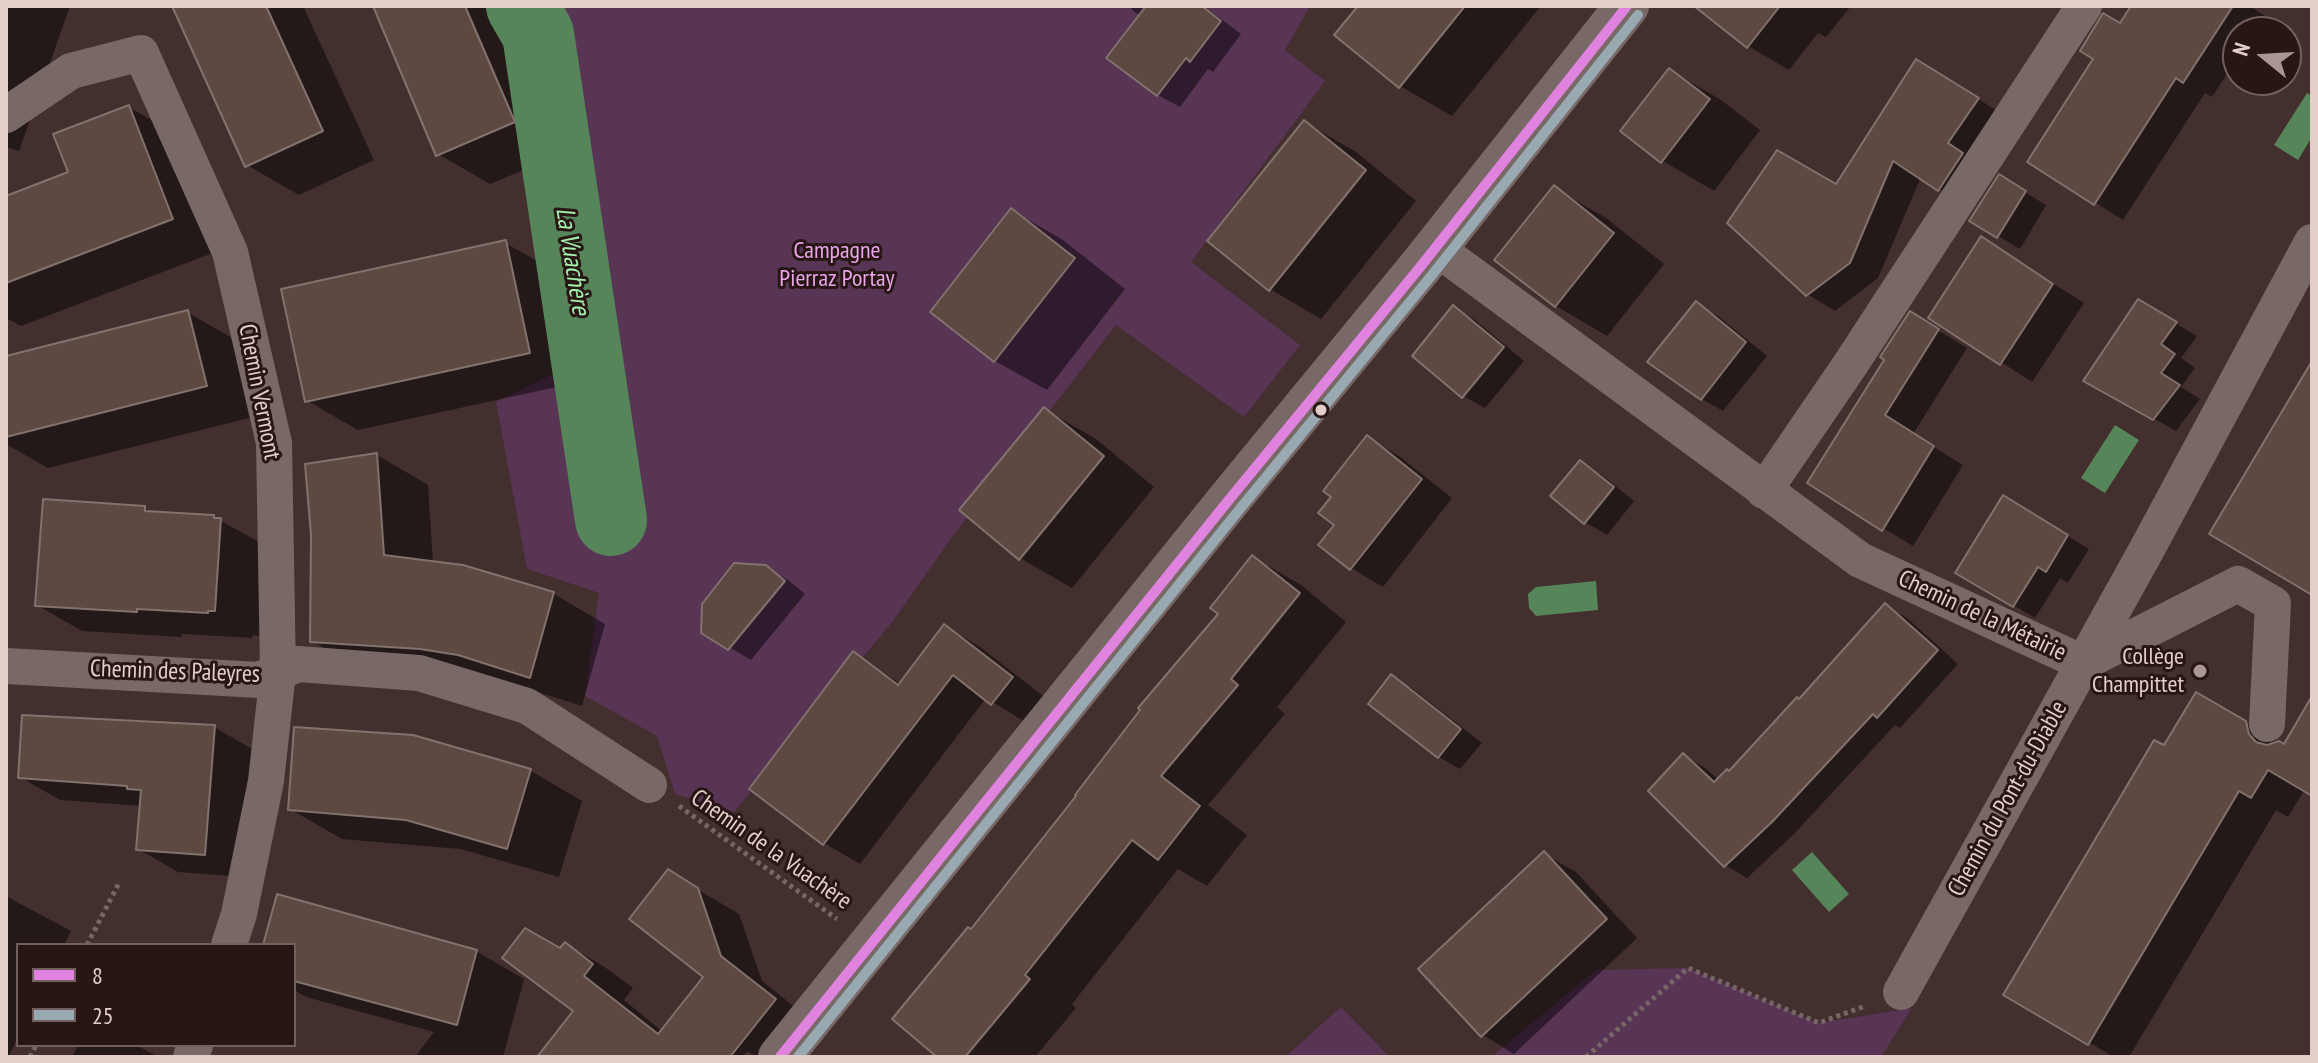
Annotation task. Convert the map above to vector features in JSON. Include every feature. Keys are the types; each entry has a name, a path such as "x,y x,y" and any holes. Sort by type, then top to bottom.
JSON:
{"street":[{"path":"780,1057 1436,248 1627,6"},
{"path":"1764,491 1852,362 2084,6"},
{"name":"Chemin Vermont","path":"6,115 71,71 141,53 230,252 274,443 278,672 266,781 239,914 230,943"},
{"name":"Chemin du Pont-du-Diable","path":"1901,992 2154,536 2312,242"},
{"name":"Chemin de la Métairie","path":"1436,248 1860,560 2083,663 2238,584 2273,604 2267,724"},
{"name":"Chemin des Paleyres","path":"6,666 259,680 298,664 419,673 527,706 649,785"}],"path":[{"name":"Chemin de la Vuachère","path":"649,785 873,944"},
{"path":"88,943 119,883"},
{"path":"1586,1057 1688,968 1819,1023 1901,992"}],"green space":[{"name":"Campagne Pierraz Portay","path":"527,6 1310,6 1285,50 1325,81 1191,262 1300,345 1244,417 1116,325 952,537 893,621 734,812 675,794 657,736 585,696 599,593 527,569 496,402 563,369 582,296 545,36"},
{"path":"1688,968 1819,1023 1912,1008 1881,1057 1491,1057 1596,970"},
{"path":"1341,1007 1390,1057 1285,1057"}],"shaded area":[{"path":"2307,93 2312,96 2312,137 2298,160 2274,145"},
{"path":"2115,425 2139,440 2105,493 2081,478"},
{"path":"1596,581 1598,610 1536,616 1529,608 1528,594 1536,587"},
{"path":"1812,852 1849,894 1829,912 1792,870"}],"building":[{"path":"172,6 266,6 323,131 245,167"},
{"path":"373,6 465,6 515,122 436,156"},
{"path":"1146,6 1202,6 1221,21 1190,62 1186,58 1157,96 1106,58"},
{"path":"1358,6 1465,6 1399,88 1334,35"},
{"path":"1694,6 1780,6 1747,48"},
{"path":"2131,6 2233,6 2227,16 2222,16 2222,23 2183,83 2176,78 2094,205 2027,162 2093,59 2080,51 2103,13 2120,23"},
{"path":"1916,59 1979,98 1948,143 1963,153 1938,191 1893,161 1850,263 1806,296 1727,223 1777,150 1836,184"},
{"path":"1669,68 1710,99 1661,163 1620,131"},
{"path":"129,105 173,219 6,283 6,196 68,172 53,134"},
{"path":"1304,120 1366,170 1269,291 1207,241"},
{"path":"1999,174 2026,191 1997,238 1969,221"},
{"path":"1554,185 1614,233 1555,307 1494,260"},
{"path":"1011,208 1075,258 994,362 930,312"},
{"path":"1981,236 2053,284 2000,365 1928,318"},
{"path":"506,240 530,353 305,402 281,289"},
{"path":"2138,299 2177,322 2161,344 2175,354 2161,373 2180,385 2153,420 2083,381"},
{"path":"1696,301 1746,342 1701,400 1647,362"},
{"path":"1453,305 1504,347 1462,398 1412,356"},
{"path":"188,310 207,386 6,437 6,356"},
{"path":"1910,311 1939,329 1885,415 1934,446 1882,531 1807,483 1884,360 1880,357"},
{"path":"2312,361 2312,595 2209,534"},
{"path":"1044,407 1104,456 1019,560 959,510"},
{"path":"1367,435 1422,479 1350,570 1318,545 1334,525 1318,513 1331,497 1323,491"},
{"path":"377,453 384,555 463,565 554,592 530,678 458,655 420,649 310,642 311,535 305,464"},
{"path":"1580,460 1614,487 1584,524 1550,496"},
{"path":"2003,495 2068,535 2046,572 2038,567 2013,607 1955,573"},
{"path":"43,499 145,506 145,511 221,518 215,611 137,609 137,612 35,606"},
{"path":"1252,555 1300,593 1231,679 1238,685 1161,776 1200,806 1158,860 1132,840 1025,975 1030,979 965,1057 937,1057 892,1019 968,927 971,929 1076,796 1140,710 1138,708 1218,614 1210,608"},
{"path":"734,563 766,565 785,581 728,650 701,633 702,604"},
{"path":"1885,603 1938,650 1877,718 1873,714 1772,822 1724,867 1648,791 1683,753 1714,782 1727,769 1729,771"},
{"path":"944,624 1013,677 991,705 953,675 823,845 749,789 853,651 898,685"},
{"path":"1391,674 1461,729 1438,758 1368,704"},
{"path":"2196,692 2246,721 2249,734 2256,742 2267,745 2279,741 2284,744 2312,696 2312,796 2268,770 2251,798 2239,791 2088,1045 2003,995 2154,740 2164,745"},
{"path":"22,715 215,725 205,855 136,850 141,790 127,789 127,786 18,778"},
{"path":"294,727 413,735 531,769 507,849 406,820 288,810"},
{"path":"1544,851 1607,919 1481,1037 1418,969"},
{"path":"668,869 698,888 721,956 776,999 730,1057 537,1057 573,1011 502,958 525,928 560,948 565,942 593,964 584,976 658,1034 703,977 629,919"},
{"path":"277,894 477,950 457,1025 296,982 296,943 264,943"}],"waterway":[{"name":"La Vuachère","path":"522,6 538,34 611,520"}],"transit line":[{"name":"8","path":"780,1057 1421,266 1627,6"},
{"name":"25","path":"798,1057 1432,275 1638,15"}],"place":[{"name":"Collège Champittet","path":"2200,671"}]}
